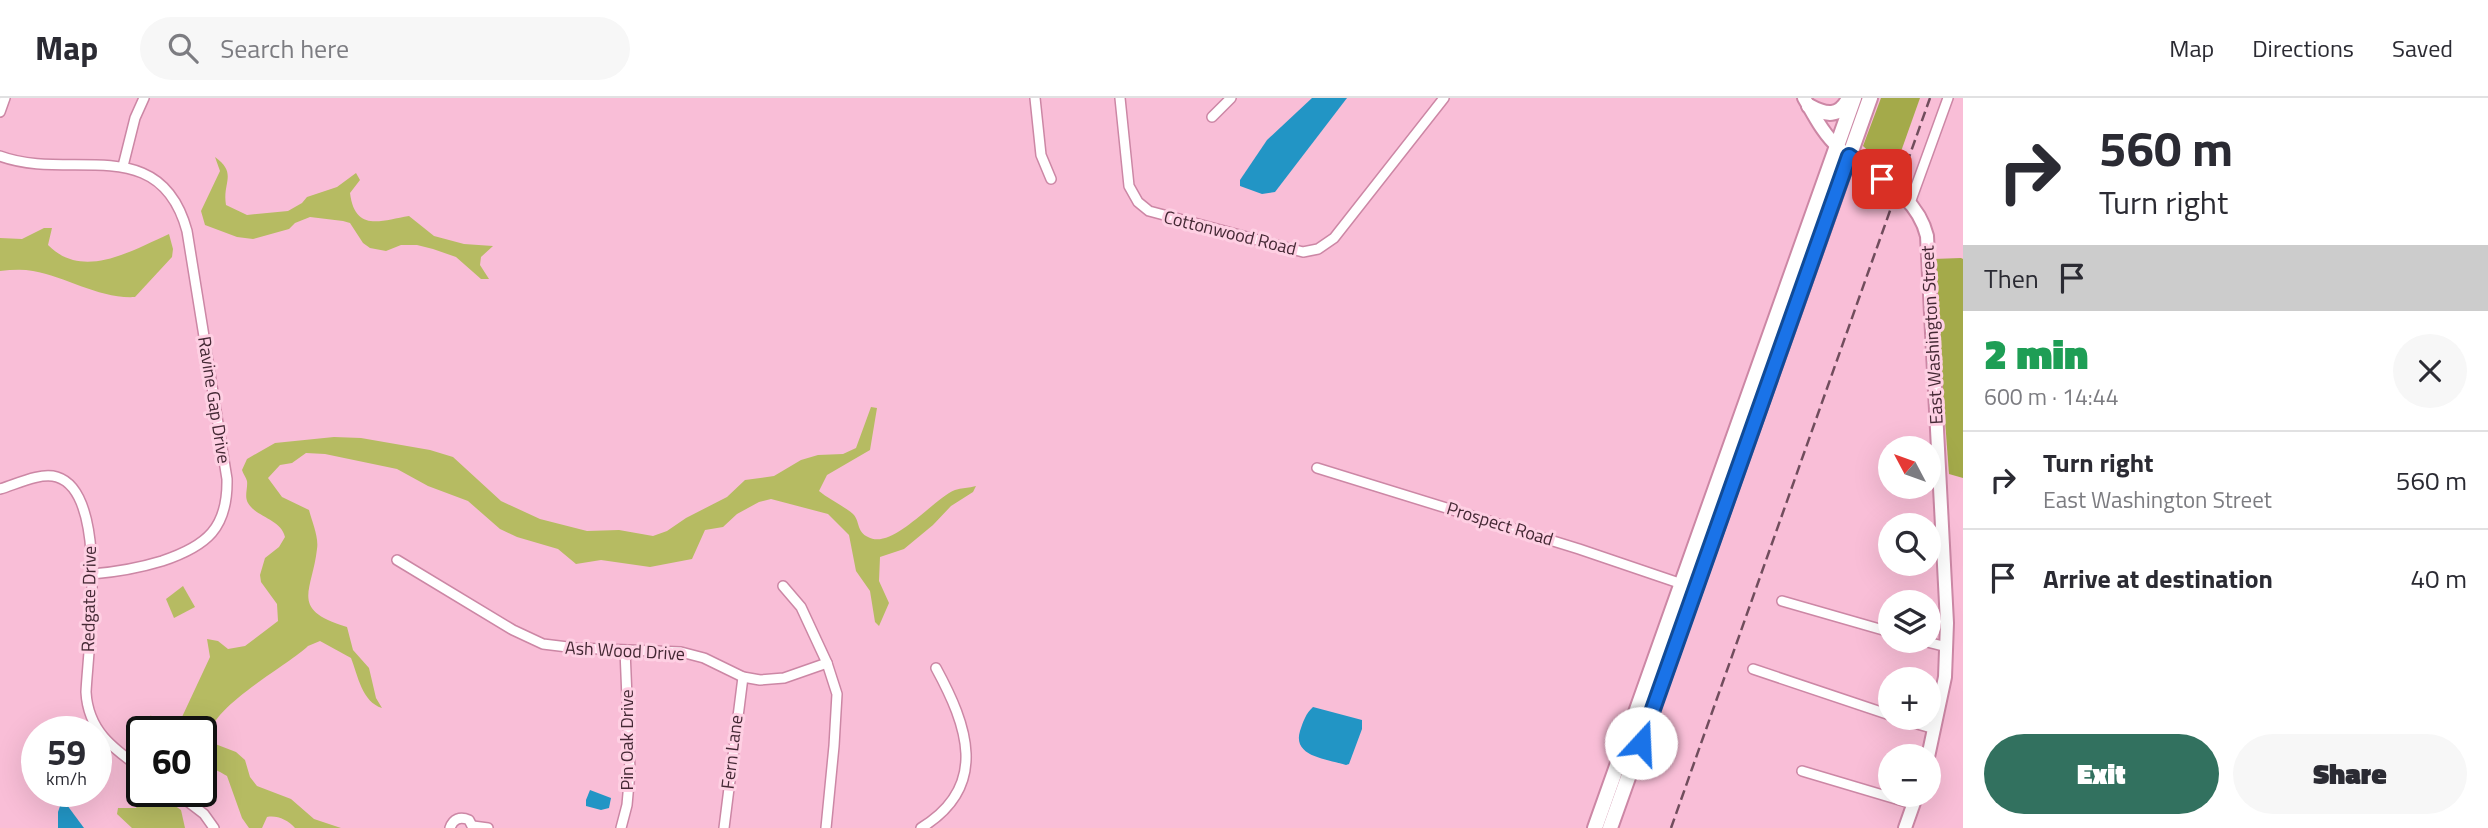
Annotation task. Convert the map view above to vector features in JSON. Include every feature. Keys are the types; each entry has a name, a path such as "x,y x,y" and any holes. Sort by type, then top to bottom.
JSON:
{"main road":[{"path":"1806,102 1821,112 1832,114 1843,108 1849,98"},
{"path":"1748,420 1854,98"},
{"path":"1610,828 1625,766 1685,589 1870,98"},
{"name":"East Washington Street","path":"1806,102 1821,127 1837,146 1897,190 1910,203 1921,216 1927,236 1947,597 1947,648 1941,700"},
{"path":"1595,828 1625,766"},
{"path":"1905,828 1912,807"}],"street":[{"path":"0,111 5,98"},
{"path":"123,166 135,118 144,98"},
{"path":"1035,98 1041,155 1051,179"},
{"name":"Cottonwood Road","path":"1120,98 1129,186 1144,208 1174,219 1303,252 1318,249 1334,238 1444,98"},
{"path":"1212,117 1231,98"},
{"path":"1910,203 1948,98"},
{"name":"Ravine Gap Drive","path":"0,156 26,164 123,166 139,171 162,186 178,206 190,249 223,455 227,496 225,509 212,533 191,550 143,567 92,574"},
{"name":"Prospect Road","path":"1317,468 1566,545 1685,589"},
{"name":"Redgate Drive","path":"0,489 47,476 62,479 74,488 82,505 90,537 92,574 86,692 88,711 98,733 126,757"},
{"name":"Ash Wood Drive","path":"397,560 531,640 552,647 677,651 693,654 743,677 760,680 784,678 827,663"},
{"path":"783,586 801,607 834,681 838,707 826,828"},
{"path":"1782,601 1878,629"},
{"path":"1941,646 1947,648"},
{"name":"Pin Oak Drive","path":"621,828 629,783 625,650"},
{"path":"921,828 934,820 950,804 962,778 966,755 962,722 936,668"},
{"path":"1753,669 1878,711"},
{"name":"Fern Lane","path":"723,828 743,677"},
{"path":"1802,771 1878,790"},
{"path":"195,807 214,828"},
{"path":"450,828 454,821 461,818 468,820 473,827 488,828"}],"green space":[{"path":"1881,98 1920,98 1893,174 1863,146"},
{"path":"215,157 228,174 226,205 247,215 288,211 307,197 337,187 356,173 360,180 350,193 357,214 363,219 379,221 409,216 434,236 464,244 493,246 481,257 480,265 489,279 481,279 456,257 433,249 417,245 401,245 386,251 370,248 363,243 350,223 343,221 310,217 295,223 289,229 253,239 237,237 205,225 201,211 220,171"},
{"path":"44,228 52,228 48,245 62,256 77,261 108,259 169,234 172,257 135,297 109,295 33,271 0,271 0,238 22,239"},
{"path":"1961,258 1963,478 1949,474 1933,259"},
{"path":"871,407 877,408 870,450 827,475 819,491 854,515 860,530 868,537 889,537 913,522 946,495 955,490 976,486 973,492 951,506 904,549 880,557 879,581 889,603 879,626 875,622 870,591 856,571 849,535 828,514 771,499 737,514 723,527 705,530 692,559 650,567 601,560 576,564 558,549 500,529 468,501 428,486 397,469 325,454 306,453 292,463 280,465 268,478 282,497 309,510 317,544 308,598 317,613 347,627 353,650 369,668 376,698 382,708 375,705 365,694 351,658 320,641 308,646 248,690 217,719 217,716 182,716 210,657 207,639 218,641 228,649 245,646 278,621 277,604 261,582 260,575 265,558 279,547 285,537 279,526 248,503 247,481 242,470 247,459 275,443 334,437 361,438 430,450 453,457 501,501 540,519 587,531 619,530 653,536 667,531 727,497 745,480 774,476 801,460 818,455 843,454 856,448"},
{"path":"183,586 195,607 174,618 166,599"},
{"path":"217,745 236,752 245,760 250,777 257,786 291,799 314,819 341,828 295,828 282,819 267,817 262,828 249,828 242,818 227,776 217,770"},
{"path":"177,807 181,810 185,828 132,828 117,814 118,808"}],"water":[{"path":"1312,98 1347,98 1275,192 1262,194 1240,186 1240,180 1267,140"},
{"path":"1313,707 1362,720 1362,729 1349,764 1313,756 1301,746 1300,731"},
{"path":"590,790 611,798 609,808 601,810 586,806"},
{"path":"60,807 68,807 84,828 58,828"}],"railway":[{"path":"1671,828 1930,98"}],"route":[{"path":"1641,743 1849,156 1882,179"}]}
